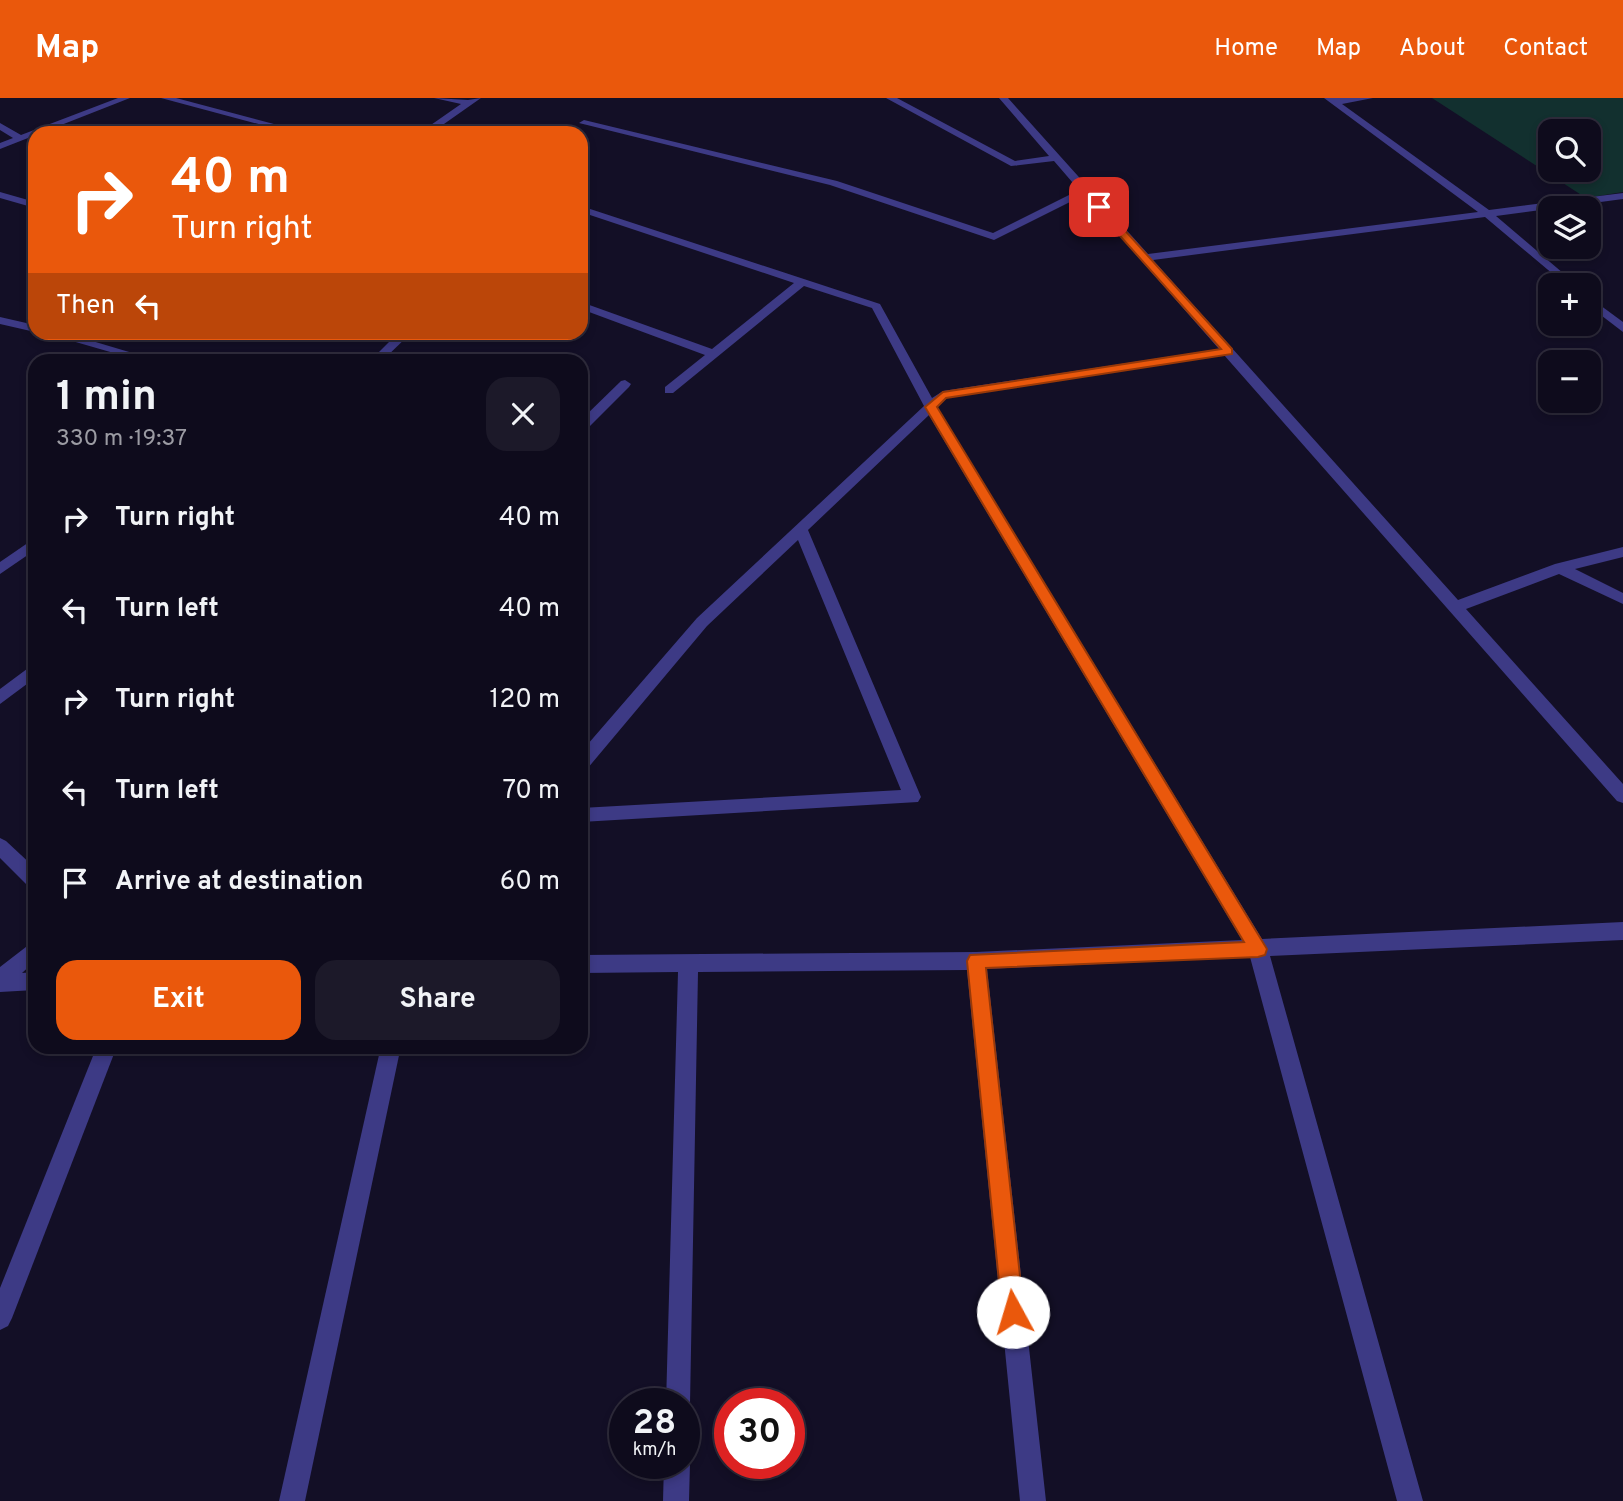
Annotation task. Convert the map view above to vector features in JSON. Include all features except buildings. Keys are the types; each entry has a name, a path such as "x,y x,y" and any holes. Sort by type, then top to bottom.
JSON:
{"street":[{"path":"53,126 126,98"},
{"path":"165,98 275,126"},
{"path":"438,98 473,101"},
{"path":"890,98 1014,164 1055,158"},
{"path":"1003,98 1623,796"},
{"path":"1331,100 1369,98"},
{"path":"1331,100 1488,214 1558,273"},
{"path":"434,126 473,101"},
{"path":"584,124 833,183 994,237 1084,191"},
{"path":"0,126 20,138"},
{"path":"0,146 28,135"},
{"path":"0,195 28,203"},
{"path":"1144,258 1623,196"},
{"path":"588,211 876,306 931,407 1258,949 1410,1501"},
{"path":"669,390 802,282"},
{"path":"588,308 713,354"},
{"path":"1601,310 1623,328"},
{"path":"0,320 28,327"},
{"path":"76,340 128,354"},
{"path":"383,354 398,340"},
{"path":"588,756 702,622 943,395 1228,351"},
{"path":"588,419 625,384"},
{"path":"588,815 912,797 802,529"},
{"path":"0,569 28,548"},
{"path":"1455,607 1560,568 1623,552"},
{"path":"1560,568 1623,599"},
{"path":"0,698 28,675"},
{"path":"0,846 28,873"},
{"path":"588,964 976,961 1623,931"},
{"path":"0,981 28,955"},
{"path":"976,961 1033,1501"},
{"path":"678,1388 688,963"},
{"path":"0,981 28,981"},
{"path":"0,1318 104,1054"},
{"path":"292,1501 389,1054"},
{"path":"676,1501 677,1479"}],"green space":[{"path":"1432,98 1623,98 1623,192 1583,196 1561,182 1601,182 1601,119 1538,119 1538,167"}],"route":[{"path":"1013,1312 976,961 1258,949 931,407 943,395 1228,351 1099,207"}]}
